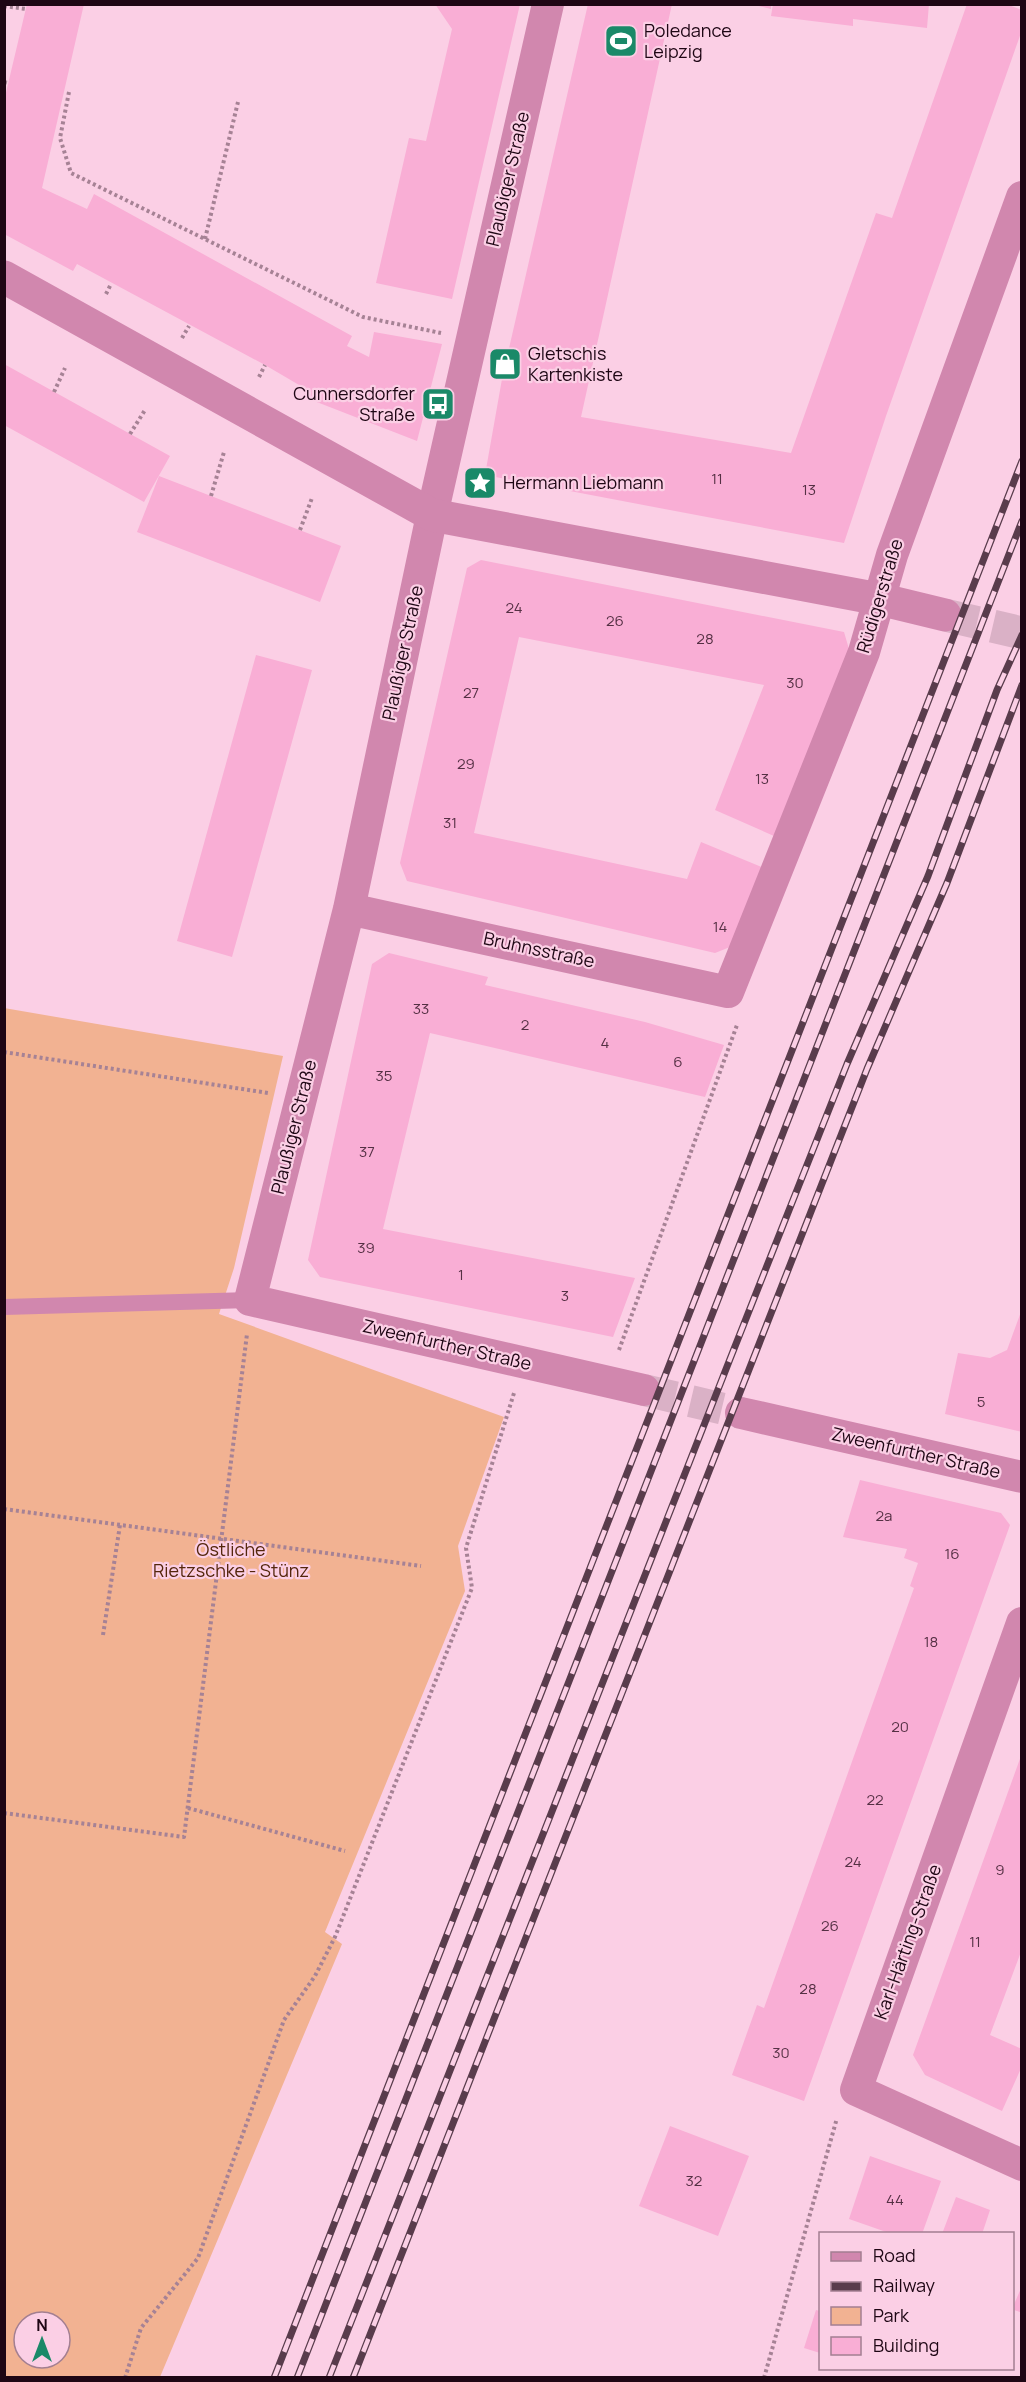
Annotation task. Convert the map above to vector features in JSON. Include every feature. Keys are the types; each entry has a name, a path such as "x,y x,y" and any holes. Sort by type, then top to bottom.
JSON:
{"street":[{"name":"Plaußiger Straße","path":"250,1300 349,909 432,515 548,4"},
{"name":"Rüdigerstraße","path":"729,992 864,652 892,555 1022,197"},
{"path":"4,277 432,515 879,599 945,615"},
{"name":"Bruhnsstraße","path":"349,909 729,992"},
{"name":"Zweenfurther Straße","path":"250,1300 644,1390"},
{"name":"Zweenfurther Straße","path":"741,1413 1022,1477"},
{"name":"Karl-Härting-Straße","path":"856,2090 1022,1623"},
{"path":"856,2090 1022,2165"}],"lane":[{"path":"4,1307 250,1300"}],"path":[{"path":"4,6 26,9"},
{"path":"69,92 60,138 71,173 363,317 444,333"},
{"path":"205,239 238,102"},
{"path":"104,298 111,284"},
{"path":"182,338 189,326"},
{"path":"259,377 264,365"},
{"path":"54,392 65,368"},
{"path":"130,434 145,410"},
{"path":"211,496 224,452"},
{"path":"300,530 312,498"},
{"path":"608,1382 737,1025 737,1003 729,992"},
{"path":"4,1052 301,1098"},
{"path":"4,1813 184,1837 250,1300"},
{"path":"125,2378 141,2328 198,2258 284,2020 315,1976 335,1937 472,1588 466,1548 524,1363"},
{"path":"4,1509 421,1566"},
{"path":"103,1635 120,1525"},
{"path":"188,1808 345,1851"},
{"path":"764,2378 838,2117 856,2090"}],"green space":[{"name":"Östliche Rietzschke - Stünz","path":"4,1008 283,1056 234,1268 219,1314 504,1417 458,1546 465,1591 325,1932 342,1944 160,2377 5,2377"}],"building":[{"path":"27,4 84,4 42,188 87,209 94,194 352,336 347,346 369,357 374,332 442,344 417,441 309,399 311,392 265,365 77,264 73,271 4,234 4,101"},
{"path":"435,4 520,4 452,299 376,283 409,138 426,141 452,29"},
{"path":"588,4 672,4 581,417 791,453 876,213 892,218 967,4 1006,4 1022,10 1022,30 886,416 844,543 485,475 502,379"},
{"path":"750,4 771,4 771,9"},
{"path":"773,4 929,4 927,28 853,19 853,26 771,16"},
{"path":"4,364 170,456 144,502 4,425"},
{"path":"159,476 341,546 320,602 137,532"},
{"path":"481,560 844,632 849,649 774,836 715,810 764,685 519,637 474,833 687,879 701,842 764,868 730,947 715,953 407,881 400,863 467,568"},
{"path":"256,655 312,670 232,957 177,941"},
{"path":"389,953 488,977 485,985 645,1022 724,1045 705,1097 430,1033 383,1229 635,1278 613,1337 320,1277 308,1260 372,964"},
{"path":"1022,1309 1022,1432 945,1414 958,1353 990,1358 1007,1350"},
{"path":"860,1480 1001,1513 1010,1525 804,2101 732,2075 757,2005 764,2008 914,1588 910,1586 918,1563 904,1558 907,1549 843,1537"},
{"path":"1021,1756 1022,1949 990,2035 1022,2049 1022,2066 1002,2111 925,2075 913,2055"},
{"path":"670,2126 749,2156 718,2236 639,2206"},
{"path":"870,2156 941,2181 923,2232 886,2232 849,2219"},
{"path":"956,2197 990,2210 983,2232 943,2232"},
{"path":"1022,2286 1022,2313 1014,2310"},
{"path":"816,2310 819,2311 819,2353 804,2348"}],"tunnel":[{"path":"945,615 1022,633"},
{"path":"644,1390 741,1413"}],"railway":[{"path":"274,2378 1022,461"},
{"path":"297,2378 1022,521"},
{"path":"329,2378 847,1064 928,876 997,690 1022,635"},
{"path":"353,2378 867,1069 947,883 1022,685"}],"place":[{"name":"Poledance Leipzig","path":"621,41"},
{"name":"Gletschis Kartenkiste","path":"505,364"},
{"name":"Cunnersdorfer Straße","path":"438,404"},
{"name":"Hermann Liebmann","path":"480,483"}]}
